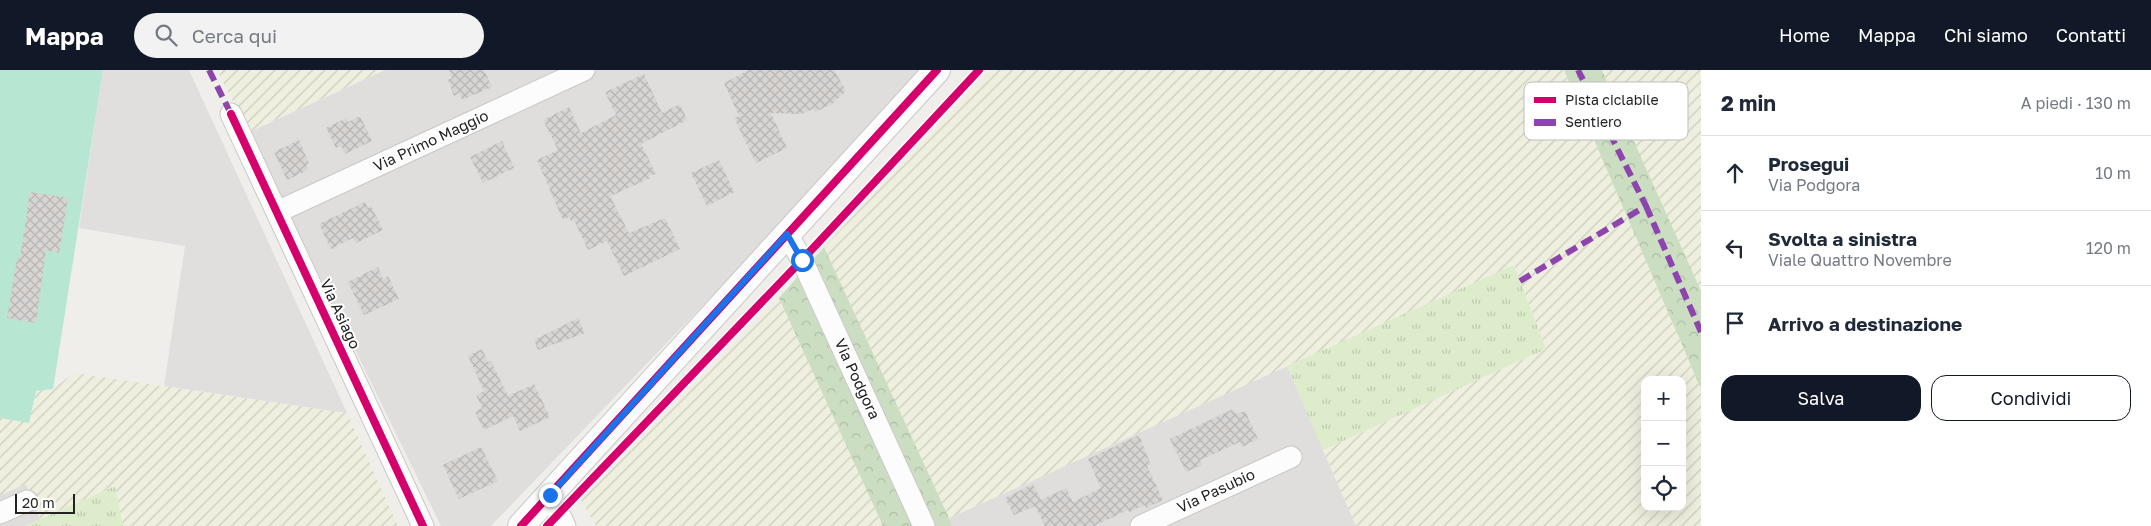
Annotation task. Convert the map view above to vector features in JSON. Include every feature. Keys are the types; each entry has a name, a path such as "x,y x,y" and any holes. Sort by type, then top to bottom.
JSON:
{"street":[{"name":"Via Primo Maggio","path":"277,212 584,70"},
{"path":"521,526 937,70"},
{"name":"Via Asiago","path":"231,114 423,526"},
{"name":"Via Podgora","path":"787,234 802,260 924,526"},
{"name":"Via Pasubio","path":"1141,526 1291,457"},
{"path":"550,495 565,526"},
{"path":"0,513 27,501"}],"shaded area":[{"path":"103,70 189,70 347,413 164,386 185,246 79,228"},
{"path":"385,70 929,70 491,526 441,526 249,132"},
{"path":"1287,366 1356,526 952,526 949,518"},
{"path":"26,484 40,519 25,526 0,526 0,495"}],"green space":[{"path":"0,70 103,70 53,389 36,391 29,423 0,418"},
{"path":"217,70 385,70 249,132"},
{"path":"990,70 1564,70 1569,82 1524,82 1524,140 1594,140 1701,389 1701,526 1356,526 1323,450 1546,349 1514,265 949,518 824,247"},
{"path":"1564,70 1602,70 1607,82 1569,82"},
{"path":"1602,70 1701,70 1701,291 1633,140 1688,140 1688,82 1607,82"},
{"path":"1594,140 1633,140 1701,291 1701,389"},
{"path":"824,247 952,526 883,526 779,298"},
{"path":"1514,265 1546,349 1323,450 1287,366"},
{"path":"779,298 883,526 596,526 581,500"},
{"path":"74,373 347,413 398,526 123,526 115,486 40,519 26,484 0,495 0,418 29,423 36,391 53,389"},
{"path":"115,486 123,526 25,526"}],"building":[{"path":"449,70 484,70 492,87 462,100 459,93 454,96 448,80 452,78"},
{"path":"749,70 834,70 846,91 832,104 815,112 813,109 802,114 771,113 787,148 756,163 734,118 739,116 724,83"},
{"path":"644,74 662,113 680,104 687,120 641,144 656,174 611,196 611,198 629,233 665,218 680,249 624,276 607,241 588,250 574,220 571,221 569,217 563,220 537,160 558,150 543,120 569,107 581,133 616,115 605,92"},
{"path":"360,116 372,141 345,154 341,146 336,148 326,128 346,118 348,122"},
{"path":"299,140 309,163 306,165 308,170 287,180 274,152"},
{"path":"502,141 514,168 483,183 470,157"},
{"path":"719,160 734,192 707,206 691,173"},
{"path":"30,192 68,198 59,253 46,250 36,323 7,318 17,258 20,259"},
{"path":"365,202 368,208 371,206 383,230 356,243 353,238 331,249 319,224"},
{"path":"378,267 383,279 388,276 399,299 364,315 348,282"},
{"path":"578,318 585,333 538,350 534,340"},
{"path":"482,349 488,362 491,361 508,396 534,384 550,417 520,431 513,416 484,430 475,412 482,408 476,395 484,391 468,356"},
{"path":"1233,409 1236,414 1245,411 1258,439 1242,447 1240,442 1200,460 1202,465 1186,472 1170,439"},
{"path":"1139,435 1149,460 1150,465 1147,466 1163,500 1146,508 1145,505 1129,512 1128,510 1094,526 1045,526 1035,506 1014,515 1005,498 1033,484 1041,500 1066,488 1073,502 1101,488 1088,459"},
{"path":"481,447 498,481 459,499 443,465"}],"marked path":[{"path":"209,70 231,114"},
{"path":"1578,70 1584,82"},
{"path":"1520,281 1646,206 1613,140"},
{"path":"1646,206 1701,332"}],"cycle path":[{"path":"521,526 937,70"},
{"path":"547,526 802,260 979,70"},
{"path":"231,114 423,526"}],"route":[{"path":"550,495 787,234 802,260"}]}
